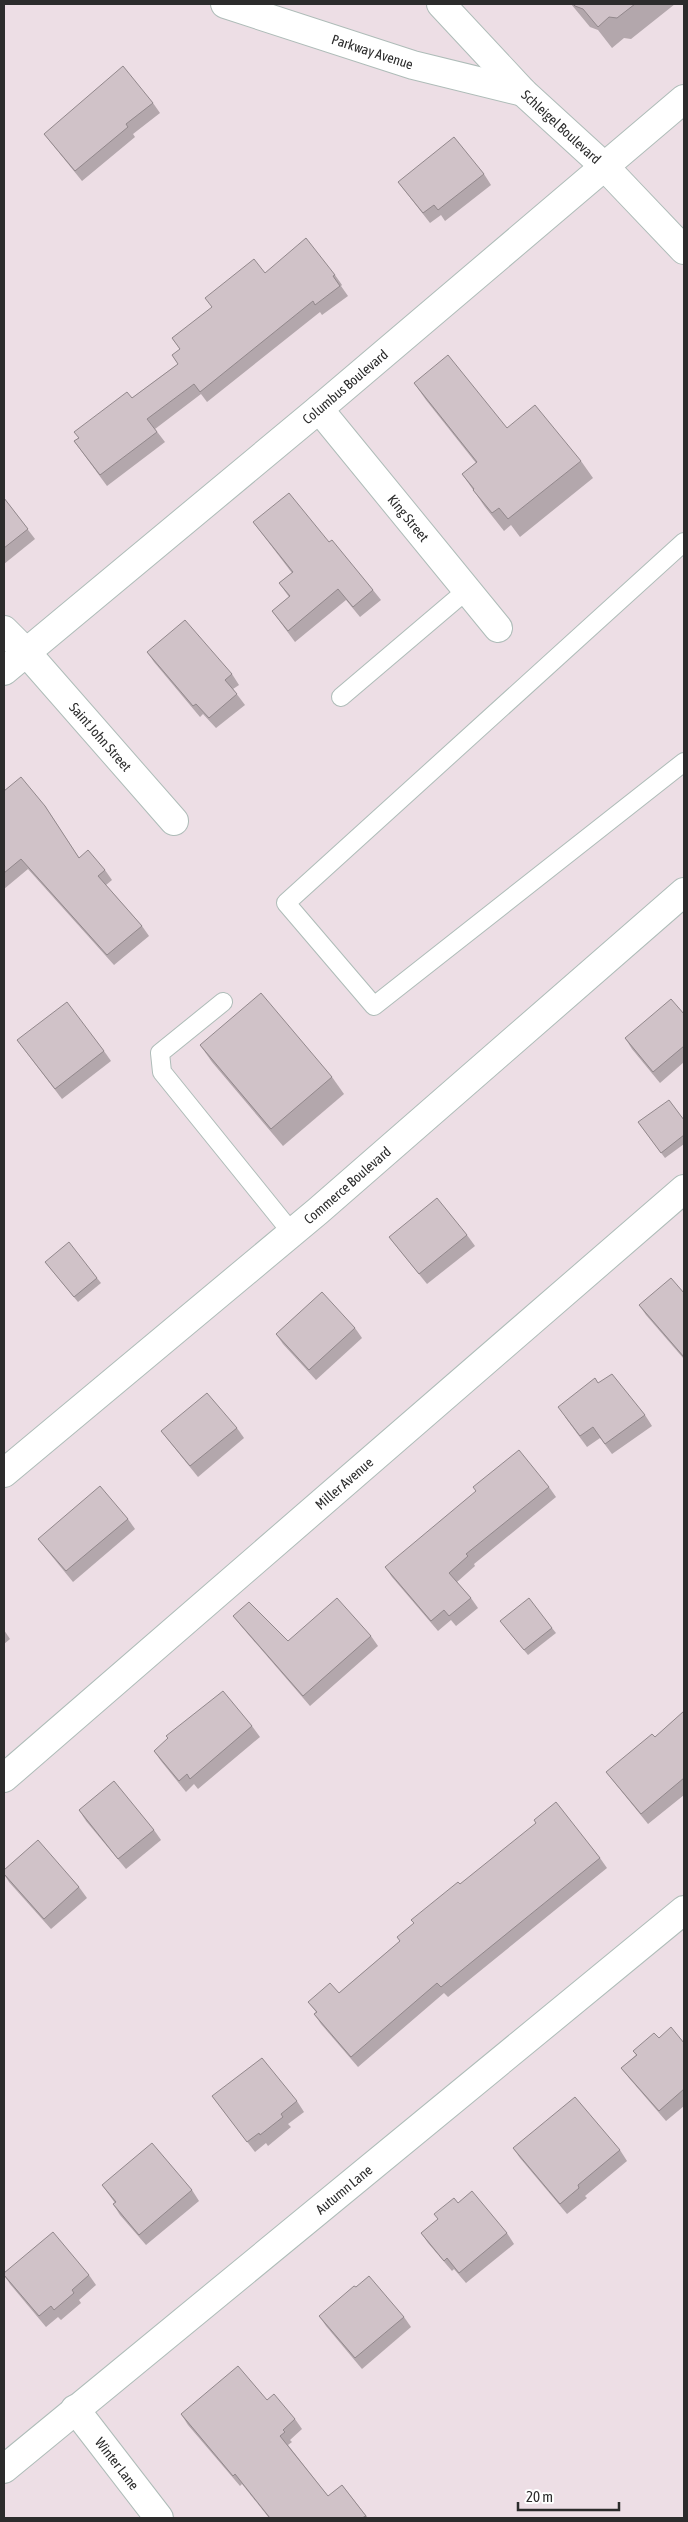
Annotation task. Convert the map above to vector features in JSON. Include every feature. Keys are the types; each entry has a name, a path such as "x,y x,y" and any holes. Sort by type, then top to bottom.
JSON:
{"street":[{"name":"Parkway Avenue","path":"225,4 413,65 523,92"},
{"name":"Schleigel Boulevard","path":"441,4 523,92 604,166 684,250"},
{"name":"Columbus Boulevard","path":"4,671 319,409 684,98"},
{"name":"King Street","path":"319,409 498,628"},
{"name":"Saint John Street","path":"4,630 26,652 174,821"},
{"name":"Commerce Boulevard","path":"4,1473 292,1232 684,892"},
{"name":"Miller Avenue","path":"4,1778 684,1189"},
{"name":"Autumn Lane","path":"4,2469 684,1910"},
{"name":"Winter Lane","path":"74,2410 159,2518"}],"lane":[{"path":"684,542 286,903 374,1006 684,762"},
{"path":"341,697 467,590"},
{"path":"223,1002 160,1053 162,1072 292,1232"}],"building":[{"path":"573,4 635,4 617,18 609,17 598,27 583,9"},
{"path":"123,66 153,103 126,124 128,127 75,171 44,134"},
{"path":"454,137 484,174 438,210 434,205 423,213 398,182"},
{"path":"306,238 335,275 333,276 340,286 315,305 313,301 200,392 194,384 147,419 157,432 100,475 74,441 79,438 74,432 127,392 132,398 178,364 172,355 180,349 172,338 212,307 205,298 254,259 265,273"},
{"path":"448,355 507,428 535,405 581,461 508,519 499,508 492,513 473,490 462,474 477,462 414,383"},
{"path":"289,493 329,542 332,540 373,590 353,607 338,589 288,631 272,611 290,596 279,583 293,572 253,522"},
{"path":"4,498 28,529 4,548"},
{"path":"185,620 232,674 225,680 237,694 209,718 196,704 193,706 147,652"},
{"path":"21,777 45,806 79,858 88,850 105,870 98,876 142,926 107,955 21,859 4,873 4,791"},
{"path":"261,993 332,1077 271,1129 200,1045"},
{"path":"671,999 684,1014 684,1046 653,1072 625,1038"},
{"path":"67,1002 104,1051 55,1089 17,1040"},
{"path":"669,1100 684,1120 684,1135 661,1153 638,1122"},
{"path":"437,1198 467,1235 419,1274 389,1237"},
{"path":"69,1242 97,1278 74,1297 45,1262"},
{"path":"671,1278 684,1293 684,1357 639,1305"},
{"path":"322,1292 355,1328 309,1370 276,1334"},
{"path":"612,1374 645,1415 605,1444 593,1427 580,1436 558,1407 595,1378 598,1383"},
{"path":"207,1393 237,1428 190,1466 161,1431"},
{"path":"519,1450 549,1487 466,1554 468,1556 449,1573 471,1598 449,1616 444,1610 431,1621 385,1567 476,1491 473,1487"},
{"path":"100,1486 128,1519 66,1571 38,1539"},
{"path":"337,1598 371,1636 303,1696 233,1616 249,1602 288,1641"},
{"path":"529,1598 552,1628 524,1650 500,1621"},
{"path":"223,1691 252,1726 190,1779 187,1774 179,1781 154,1751 168,1738 166,1736"},
{"path":"684,1711 684,1778 641,1814 606,1772 652,1734 655,1737"},
{"path":"114,1781 154,1830 118,1859 79,1810"},
{"path":"556,1802 600,1858 441,1987 437,1983 351,2057 314,2014 317,2012 308,2002 330,1983 339,1993 400,1941 397,1937 414,1923 411,1920 458,1882 460,1884 536,1823 534,1820"},
{"path":"38,1840 79,1887 44,1919 4,1874 4,1870"},
{"path":"671,2027 684,2043 684,2089 659,2111 621,2068 637,2055 633,2051 654,2033 659,2038"},
{"path":"262,2058 297,2101 281,2114 283,2117 260,2135 259,2133 247,2142 212,2096"},
{"path":"575,2097 620,2150 578,2185 579,2188 560,2204 513,2148"},
{"path":"152,2143 192,2190 139,2235 113,2204 116,2202 102,2185"},
{"path":"472,2191 507,2233 459,2273 447,2258 444,2261 421,2233 438,2219 434,2214 454,2198 458,2203"},
{"path":"53,2232 89,2275 72,2290 74,2293 54,2310 51,2306 39,2316 4,2273"},
{"path":"369,2276 404,2317 355,2358 319,2316 354,2286 356,2287"},
{"path":"238,2366 267,2400 274,2394 295,2419 283,2430 285,2432 280,2436 328,2496 342,2485 366,2516 362,2518 270,2518 235,2474 233,2476 181,2414"}]}
